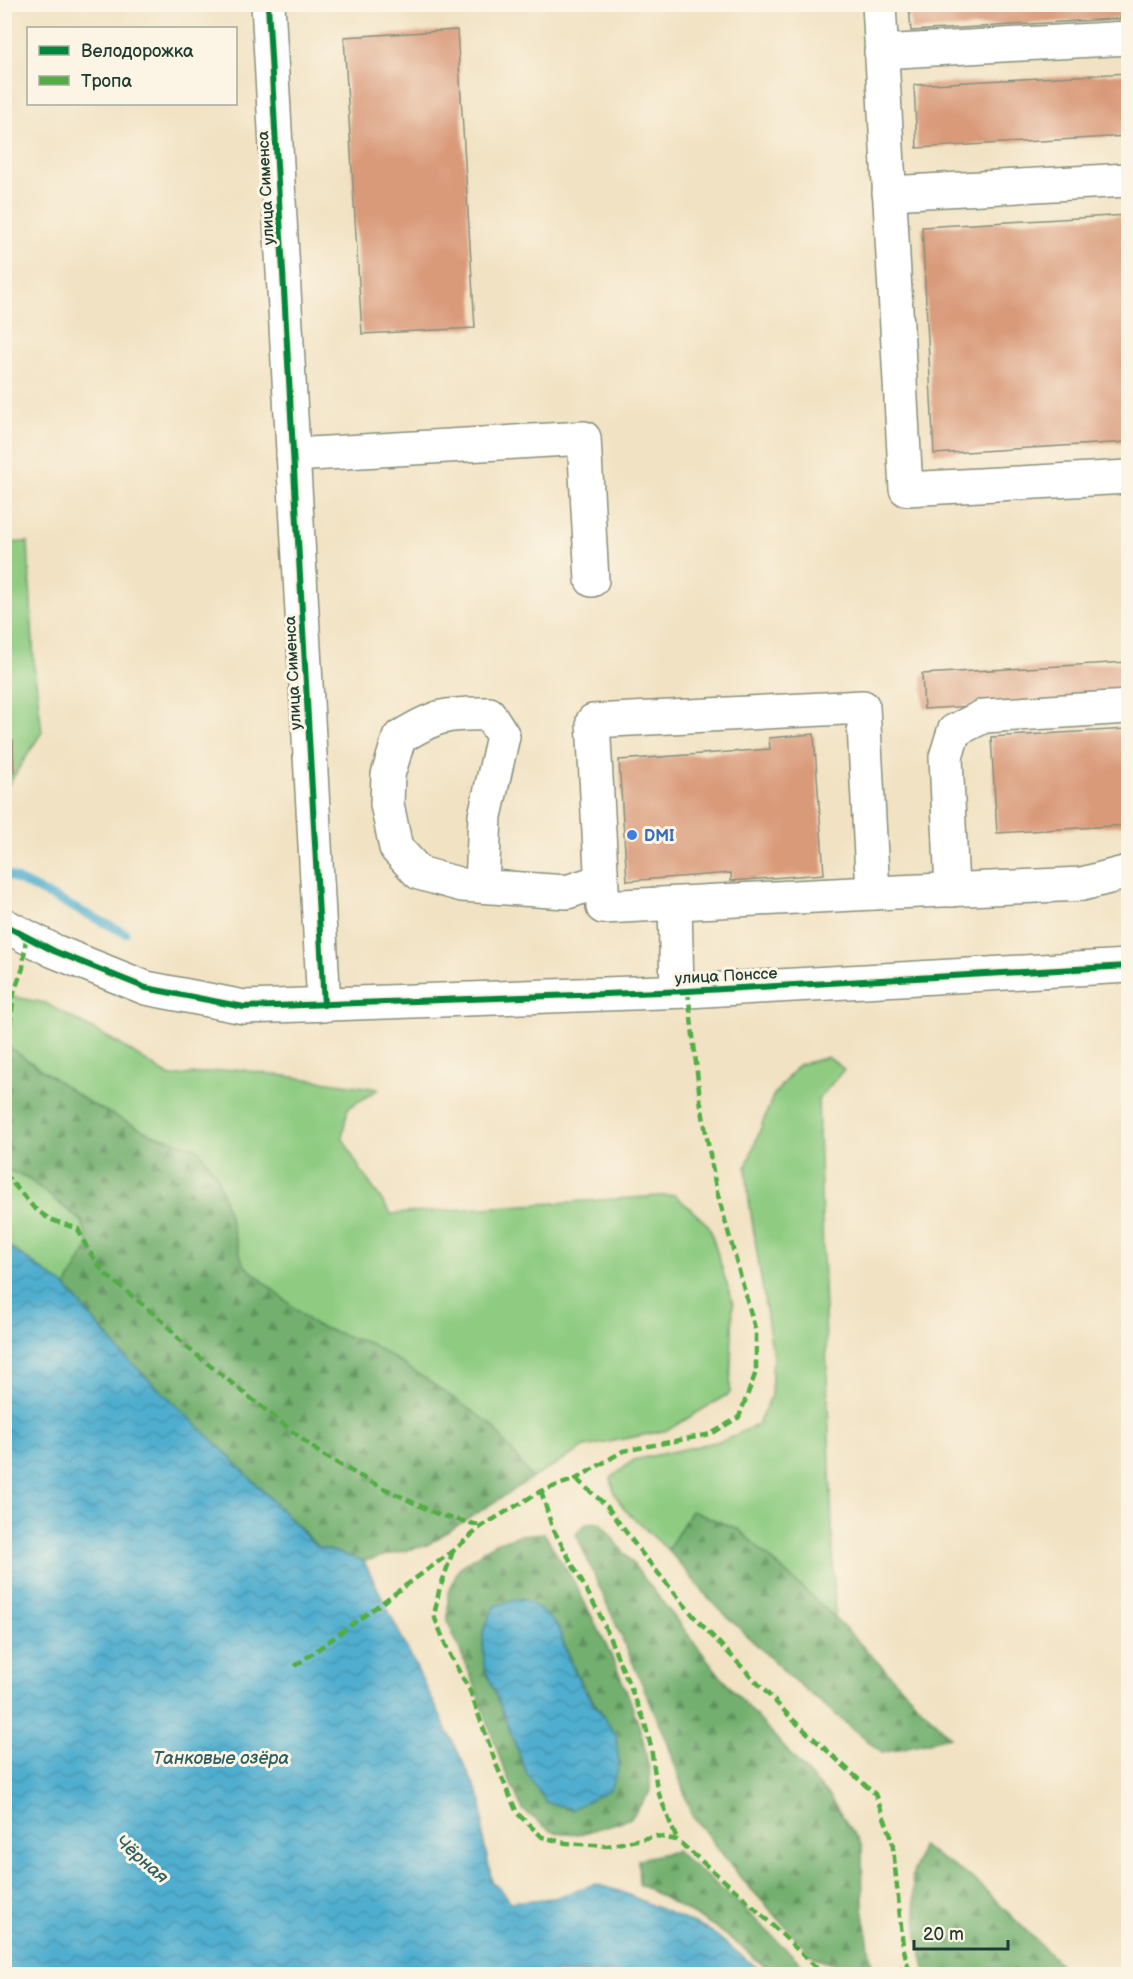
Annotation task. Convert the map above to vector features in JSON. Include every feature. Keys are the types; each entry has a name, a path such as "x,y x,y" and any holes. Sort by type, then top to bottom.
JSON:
{"street":[{"name":"улица Сименса","path":"268,4 324,1005"},
{"path":"879,4 906,489 1128,477"},
{"path":"881,52 1128,38"},
{"path":"889,193 1128,180"},
{"path":"293,455 584,438 592,579"},
{"path":"873,893 864,707 593,721 603,907 1082,884 1128,872"},
{"path":"952,890 946,757 954,731 984,716 1128,707"},
{"path":"482,885 485,816 503,736 489,714 453,713 426,722 399,738 388,775 387,804 396,848 419,873 462,885 567,892 601,881"},
{"path":"675,904 677,991"},
{"path":"4,925 54,951 146,988 244,1007 324,1005"},
{"name":"улица Понссе","path":"324,1005 677,991 1128,966"}],"green space":[{"path":"28,542 34,665 42,732 5,790 5,543"},
{"path":"4,995 45,1003 116,1042 170,1077 236,1069 379,1089 348,1108 342,1137 360,1169 391,1214 675,1195 709,1226 733,1304 730,1393 668,1430 585,1447 532,1478 491,1425 371,1344 314,1325 243,1264 217,1176 198,1149 149,1133 91,1104 5,1044"},
{"path":"4,1044 91,1104 149,1133 198,1149 217,1176 243,1264 314,1325 371,1344 492,1425 532,1478 427,1545 364,1561 317,1546 216,1443 124,1356 66,1287 89,1245 82,1221 26,1177 5,1169"},
{"path":"828,1057 844,1069 818,1100 835,1618 738,1529 691,1511 668,1550 625,1510 614,1493 611,1478 634,1460 725,1440 758,1424 771,1396 773,1356 749,1201 746,1167 773,1096 798,1065"},
{"path":"4,1169 26,1177 82,1222 89,1245 66,1287 5,1243"},
{"path":"691,1511 738,1529 835,1618 950,1737 882,1753 790,1677 712,1602 668,1550"},
{"path":"600,1522 722,1678 830,1798 862,1846 863,1907 873,1974 866,1974 814,1957 740,1877 691,1814 666,1738 576,1534 587,1523"},
{"path":"544,1533 574,1582 607,1646 629,1697 642,1735 650,1774 650,1792 631,1818 581,1834 552,1832 523,1810 503,1767 475,1686 448,1622 448,1593 459,1568 495,1543 520,1535","holes":["558,1626 576,1672 602,1713 527,1774 484,1665 483,1632"]},
{"path":"921,1846 975,1880 1070,1974 926,1974 918,1936 912,1877"},
{"path":"676,1851 734,1899 812,1974 772,1974 726,1935 639,1884 638,1859"}],"water":[{"name":"Танковые озёра","path":"4,1243 66,1287 124,1356 216,1443 316,1546 364,1561 482,1801 483,1839 492,1881 511,1902 554,1898 595,1884 622,1892 710,1931 765,1974 5,1974"},
{"path":"523,1598 558,1626 568,1658 583,1688 616,1735 619,1766 610,1790 572,1809 546,1802 527,1774 484,1665 483,1632 494,1606"}],"building":[{"path":"909,4 1128,4 1128,18 911,31"},
{"path":"457,30 475,328 362,334 344,37"},
{"path":"1128,73 1128,136 917,148 914,85"},
{"path":"1128,215 1128,442 934,454 922,227"},
{"path":"1128,662 1128,697 924,709 922,674"},
{"path":"1128,729 1128,825 997,833 991,737"},
{"path":"814,734 824,874 731,881 731,873 627,881 619,760 770,749 769,738"},
{"path":"4,740 13,740 14,773 4,773"}],"waterway":[{"path":"4,873 125,933"}],"marked path":[{"path":"4,1051 8,1045 14,992 23,968 26,936"},
{"path":"295,1666 453,1551 482,1526 541,1491 576,1479 623,1451 711,1434 739,1417 756,1372 756,1332 716,1188 700,1099 688,991"},
{"path":"4,1173 34,1208 49,1219 78,1229 88,1250 105,1274 165,1323 184,1345 321,1454 367,1480 439,1515 482,1526"},
{"path":"576,1479 606,1505 640,1551 696,1619 791,1718 875,1794 892,1838 903,1946 910,1974"},
{"path":"541,1491 552,1527 600,1615 644,1720 651,1747 657,1789 677,1840"},
{"path":"453,1551 439,1591 434,1616 449,1653 470,1691 496,1764 517,1813 542,1837 566,1843 607,1846 656,1836 677,1840 743,1897 823,1974"}],"cycle path":[{"path":"268,4 324,1005"},
{"path":"4,925 54,951 146,988 244,1007 688,991 1128,966"}],"place":[{"name":"DMI","path":"632,835"}],"water label":[{"name":"Чёрная","path":"142,1859"}]}
